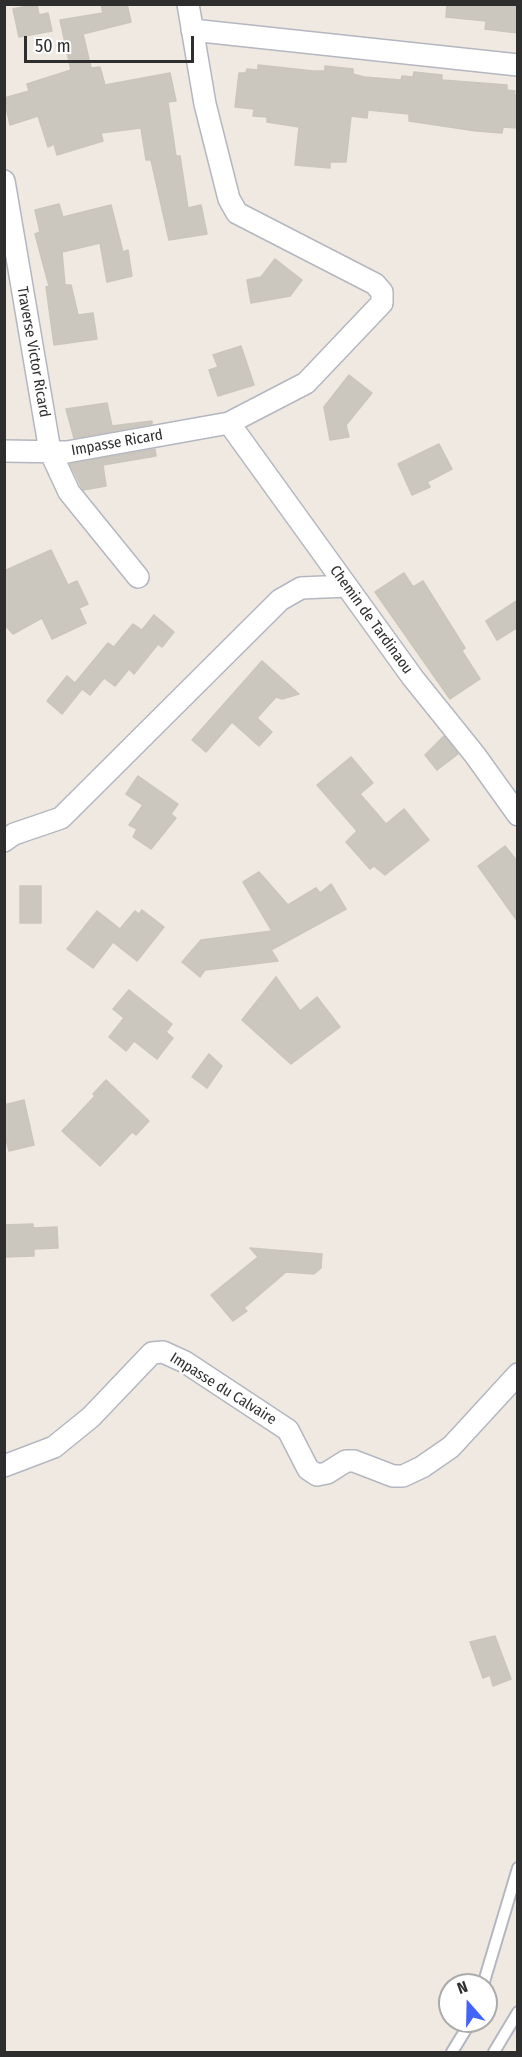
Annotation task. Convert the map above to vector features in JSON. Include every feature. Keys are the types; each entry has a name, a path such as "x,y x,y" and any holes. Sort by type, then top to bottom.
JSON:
{"street":[{"path":"188,4 192,30 518,65"},
{"name":"Impasse Ricard","path":"4,451 67,452 229,423 306,383 382,303 382,292 375,284 237,213 229,199 210,125 192,30"},
{"name":"Traverse Victor Ricard","path":"4,181 50,451 69,492 138,577"},
{"name":"Chemin de Tardinaou","path":"229,423 346,586 518,815"},
{"path":"4,841 14,834 61,818 280,600 301,588 346,586"},
{"name":"Impasse du Calvaire","path":"4,1466 54,1447 91,1418 152,1353 163,1352 185,1362 288,1430 308,1469 317,1475 327,1473 346,1461 354,1461 393,1476 402,1476 422,1467 451,1447 518,1374"}],"lane":[{"path":"487,1973 518,1868"},
{"path":"494,2052 518,2012"},
{"path":"452,2052 464,2033"}],"building":[{"path":"37,4 39,15 48,13 52,31 19,37 13,9"},
{"path":"101,4 127,4 131,22 83,34 91,68 100,67 105,85 170,73 176,101 168,102 176,156 180,156 188,208 201,205 207,234 169,240 151,160 146,160 141,128 101,133 103,141 57,155 54,144 48,147 38,116 10,125 4,98 29,91 27,84 71,70 60,20 103,13"},
{"path":"447,4 518,4 518,33 485,29 486,21 446,17"},
{"path":"258,65 313,71 325,71 325,66 353,69 353,74 364,77 401,80 402,76 413,77 414,72 442,75 442,80 507,85 507,90 515,91 514,95 518,95 518,128 503,127 502,133 476,131 409,121 409,114 368,110 367,118 351,116 346,162 330,162 330,168 295,165 299,127 267,122 267,117 253,116 254,109 235,107 239,73 246,73 247,69 258,70"},
{"path":"59,204 63,217 111,205 123,252 128,250 132,276 107,282 100,243 62,252 65,285 71,285 78,315 93,313 97,339 54,345 46,287 49,286 35,234 40,232 35,210"},
{"path":"275,259 302,280 290,296 251,303 247,280 261,277"},
{"path":"241,346 254,385 218,396 209,370 218,367 213,355"},
{"path":"349,375 372,393 346,425 349,437 330,440 324,407"},
{"path":"107,403 112,426 152,421 152,424 74,438 66,409"},
{"path":"439,444 452,469 427,482 430,487 412,495 398,464"},
{"path":"155,449 156,456 103,465 106,486 83,490 70,464"},
{"path":"51,550 68,585 77,581 88,604 79,608 86,623 52,639 42,618 13,634 4,624 4,571"},
{"path":"404,573 413,587 423,581 465,648 462,651 480,679 450,699 375,592"},
{"path":"518,600 518,627 497,640 486,621"},
{"path":"154,615 174,632 162,647 158,644 134,674 129,669 115,686 104,678 90,695 82,689 62,714 47,701 67,676 75,683 108,643 114,647 133,624 142,630"},
{"path":"262,661 299,694 282,699 276,697 257,718 272,732 259,746 232,722 206,752 192,740"},
{"path":"444,736 458,754 437,770 425,755"},
{"path":"351,757 373,783 360,794 386,824 404,809 429,840 385,875 374,866 370,869 346,842 357,831 317,785"},
{"path":"138,776 178,804 171,814 176,818 151,849 133,837 137,829 129,825 143,805 126,794"},
{"path":"505,846 518,862 518,922 478,866"},
{"path":"259,872 288,905 316,888 320,893 331,884 346,909 271,950 278,961 205,970 200,977 182,962 201,940 272,931 243,882"},
{"path":"20,886 41,886 41,923 20,923"},
{"path":"142,910 164,927 137,961 113,942 93,968 67,949 97,911 120,929 135,911 139,914"},
{"path":"276,977 300,1011 317,997 340,1027 291,1064 242,1020"},
{"path":"129,990 172,1024 166,1032 173,1038 157,1059 134,1041 126,1051 109,1037 124,1018 113,1009"},
{"path":"209,1054 222,1066 207,1088 192,1077"},
{"path":"106,1080 149,1121 136,1135 132,1132 100,1166 62,1131 95,1096 93,1094"},
{"path":"24,1100 34,1145 9,1151 4,1131 4,1105"},
{"path":"33,1224 33,1228 57,1227 58,1248 34,1249 34,1256 4,1257 4,1225"},
{"path":"250,1248 322,1254 321,1268 314,1274 286,1272 244,1308 247,1311 233,1321 211,1295 258,1257"},
{"path":"495,1636 511,1679 493,1686 490,1675 483,1678 470,1642"}]}
